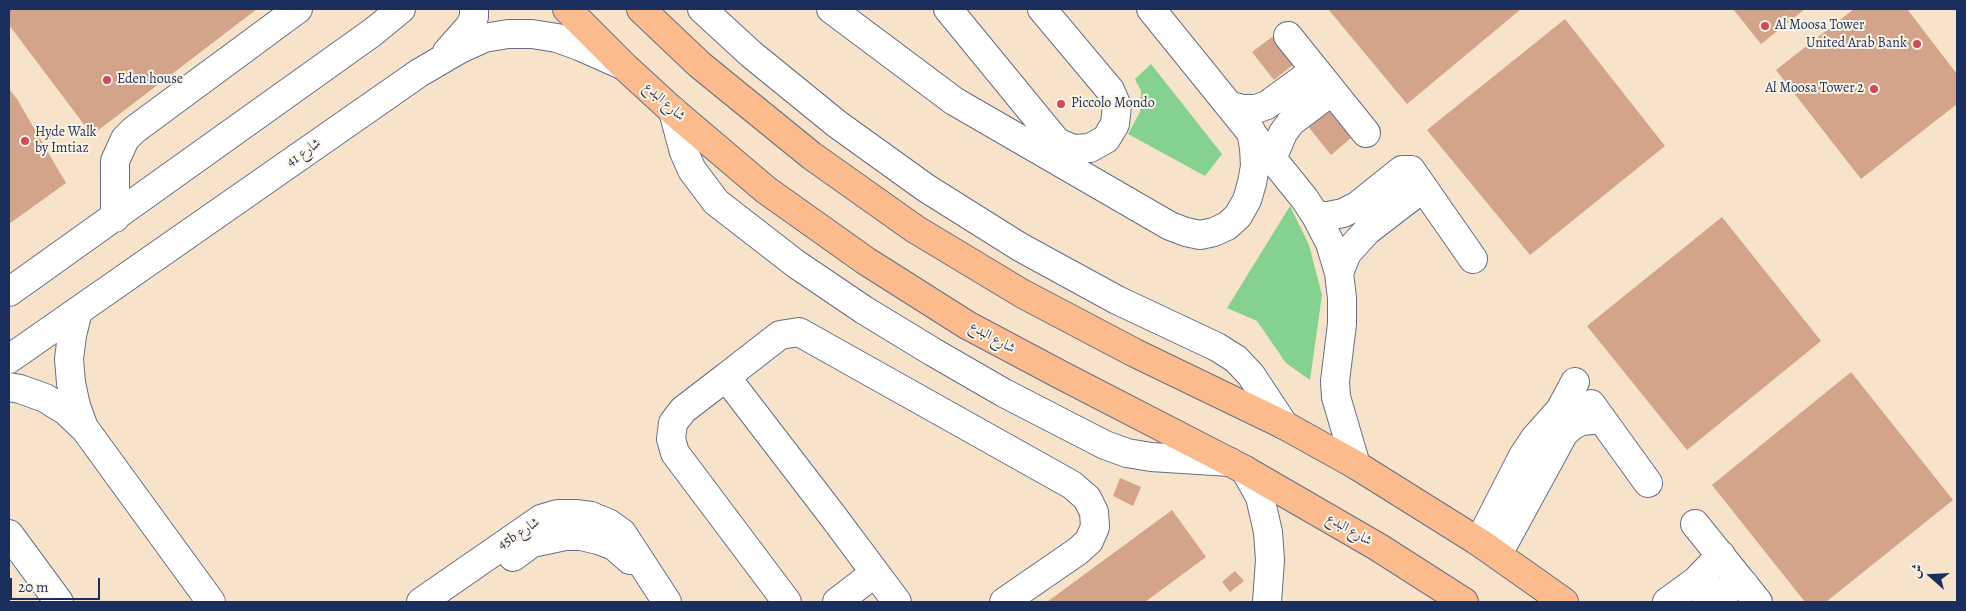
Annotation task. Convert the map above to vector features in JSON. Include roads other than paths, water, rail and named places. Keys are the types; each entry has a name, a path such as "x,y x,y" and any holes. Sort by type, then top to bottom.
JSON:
{"main road":[{"name":"شارع البدع","path":"567,9 624,66 766,190 874,267 967,325 1061,376 1238,466 1378,547 1464,602"},
{"path":"641,9 700,65 812,156 915,229 1032,299 1135,353 1284,425 1356,464 1489,548 1564,602"}],"street":[{"path":"115,218 115,161 126,139 134,130 298,9"},
{"path":"9,292 373,32 400,9"},
{"path":"441,59 470,26 474,17 474,9"},
{"path":"702,9 751,54 837,124 926,188 1028,251 1116,300 1217,347 1236,359 1251,375 1284,425"},
{"path":"831,9 954,101 1170,226 1186,232 1200,235 1214,232 1227,226 1247,200 1255,166 1254,148 1250,131"},
{"path":"948,9 1057,142 1072,169"},
{"path":"1042,9 1110,90 1117,106 1115,124 1106,139 1090,148 1082,149 1073,149 1057,142"},
{"path":"1151,9 1304,198 1330,243 1342,298 1342,324 1336,365 1336,397 1356,464"},
{"name":"شارع 41","path":"9,360 441,59 484,38 508,34 532,34 556,38 624,66"},
{"path":"1288,36 1366,133"},
{"path":"1230,106 1256,109 1268,105 1315,70"},
{"path":"1272,159 1283,133 1291,122 1332,91"},
{"path":"673,110 684,152 692,170 716,202 796,264 864,310 1004,393 1105,445 1128,453 1151,457 1238,466 1260,497 1268,532 1270,560 1267,602"},
{"path":"1316,216 1328,216 1357,206 1402,170 1407,169 1414,173 1473,259"},
{"path":"1338,273 1347,253 1367,231 1423,188"},
{"path":"78,311 69,359 71,383 76,406 85,429"},
{"path":"787,602 675,453 671,439 672,423 683,410 780,335 798,332 1072,486 1087,498 1094,512 1095,527 1089,541 1078,551 1004,602"},
{"path":"1489,548 1523,456 1535,438 1560,410 1570,375 1648,483"},
{"path":"726,378 897,602"},
{"path":"9,388 20,389 44,398 66,411 85,429 211,602"},
{"path":"1489,548 1564,433 1581,421 1602,419"},
{"name":"45b شارع","path":"421,602 525,528 541,519 558,514 591,516 608,522 622,533 647,573"},
{"path":"1695,524 1751,593"},
{"path":"9,534 60,602"},
{"name":"45b شارع","path":"448,602 532,543 565,536 581,536 614,546 647,573"},
{"path":"1667,602 1697,580 1721,555"},
{"path":"647,573 667,602"},
{"path":"837,602 875,573"},
{"path":"1708,602 1725,590 1751,593"}],"place":[{"name":"Al Moosa Tower","path":"1765,26"},
{"name":"United Arab Bank","path":"1917,44"},
{"name":"Eden house","path":"107,80"},
{"name":"Al Moosa Tower 2","path":"1874,89"},
{"name":"Piccolo Mondo","path":"1061,104"},
{"name":"Hyde Walk by Imtiaz","path":"25,141"}]}
